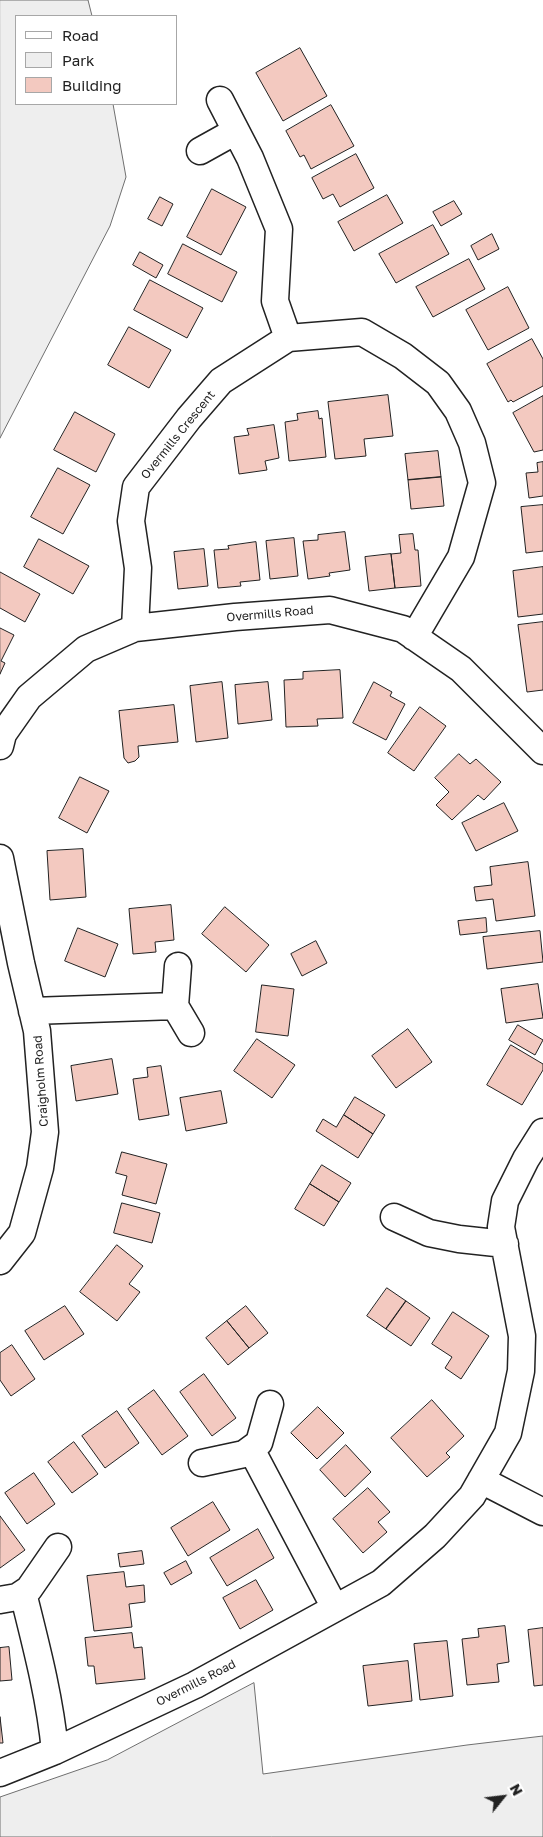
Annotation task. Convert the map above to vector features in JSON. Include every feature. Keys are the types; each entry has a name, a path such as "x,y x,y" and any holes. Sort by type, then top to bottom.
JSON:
{"street":[{"path":"220,100 250,158 279,229 275,301 288,338"},
{"path":"200,151 236,131"},
{"name":"Overmills Crescent","path":"135,628 138,568 131,521 136,487 189,418 221,381 288,338 362,332 403,356 438,383 458,411 472,442 482,483 461,557 414,637"},
{"name":"Overmills Road","path":"0,746 3,734 29,697 86,649 135,628 235,617 330,610 403,629 461,669 543,751"},
{"name":"Craigholm Road","path":"0,858 37,1031 45,1132 42,1159 22,1233 0,1261"},
{"path":"178,966 175,1006 192,1033"},
{"path":"32,1011 175,1006"},
{"name":"Overmills Road","path":"0,1773 54,1751 195,1685 381,1582 435,1536 472,1496 508,1433 521,1371 522,1336 501,1227 505,1201 526,1159 543,1132"},
{"path":"394,1217 429,1233 459,1239 505,1244"},
{"path":"202,1463 244,1454 259,1443 270,1404"},
{"path":"252,1449 335,1608"},
{"path":"481,1480 543,1512"},
{"path":"54,1751 52,1722 44,1685 11,1596 30,1589 58,1547"}],"green space":[{"path":"0,0 88,0 92,15 15,15 15,105 113,105 126,177 110,226 0,438"},
{"path":"254,1683 263,1774 543,1736 543,1837 0,1837 0,1797 107,1760"}],"building":[{"path":"300,48 327,96 283,121 256,73"},
{"path":"331,105 354,146 311,169 304,155 300,157 286,131"},
{"path":"356,154 374,188 340,207 333,194 323,199 312,178"},
{"path":"212,189 246,207 221,255 187,237"},
{"path":"387,195 403,223 354,251 338,222"},
{"path":"160,197 173,204 162,226 148,219"},
{"path":"454,201 462,214 441,226 433,212"},
{"path":"433,225 449,254 396,283 379,254"},
{"path":"492,234 499,249 478,260 471,246"},
{"path":"183,244 237,272 222,302 168,274"},
{"path":"140,252 163,265 156,278 133,265"},
{"path":"469,259 485,289 433,317 416,287"},
{"path":"150,280 203,308 187,338 134,310"},
{"path":"508,287 529,328 488,350 466,310"},
{"path":"129,327 171,350 149,388 108,365"},
{"path":"532,339 543,359 543,386 513,402 511,400 508,402 487,364"},
{"path":"388,395 393,436 364,439 366,456 335,459 328,402"},
{"path":"543,396 543,450 534,452 513,413"},
{"path":"318,411 319,419 322,418 326,457 289,461 285,422 298,420 297,414"},
{"path":"75,412 115,434 96,472 54,450"},
{"path":"274,425 279,458 265,461 267,470 239,474 234,437 249,435 247,429"},
{"path":"438,451 441,477 408,480 405,454"},
{"path":"543,462 543,496 529,498 526,473 538,472 537,463"},
{"path":"58,468 90,485 63,534 31,517"},
{"path":"441,477 444,506 411,509 408,480"},
{"path":"543,505 543,551 526,553 521,507"},
{"path":"345,532 350,570 329,573 330,576 308,579 303,541 318,540 318,535"},
{"path":"413,534 415,550 418,550 421,586 395,588 391,554 401,553 399,535"},
{"path":"294,538 298,576 270,579 266,541"},
{"path":"39,539 89,566 73,594 24,567"},
{"path":"256,542 260,580 240,582 241,586 218,588 214,550 229,549 228,546"},
{"path":"204,549 208,586 178,589 174,552"},
{"path":"391,554 395,588 369,591 365,557"},
{"path":"543,567 543,614 518,617 513,571"},
{"path":"0,572 40,594 25,622 0,608"},
{"path":"543,622 543,690 527,692 518,625"},
{"path":"0,628 14,635 1,661 5,663 0,674"},
{"path":"340,670 343,718 317,719 318,726 286,727 284,680 303,679 303,672"},
{"path":"222,682 228,738 196,742 190,686"},
{"path":"268,682 272,720 238,724 235,685"},
{"path":"374,682 392,692 390,696 405,704 386,740 353,723"},
{"path":"174,705 178,742 138,746 139,757 135,761 128,763 124,758 119,711"},
{"path":"420,707 446,726 414,771 388,753"},
{"path":"459,754 470,764 476,759 501,782 484,800 478,795 452,820 436,805 449,792 435,778"},
{"path":"80,777 109,791 87,833 59,818"},
{"path":"504,803 518,831 476,851 462,823"},
{"path":"83,849 86,897 50,900 47,851"},
{"path":"528,862 535,916 496,921 493,899 476,901 474,887 492,885 490,867"},
{"path":"171,905 174,940 155,942 156,952 133,954 129,909"},
{"path":"225,907 269,945 246,972 202,934"},
{"path":"486,918 487,932 460,935 458,921"},
{"path":"78,928 118,944 105,977 65,961"},
{"path":"540,931 543,962 487,969 483,937"},
{"path":"316,941 327,963 302,976 291,954"},
{"path":"538,984 543,1018 506,1023 501,989"},
{"path":"262,985 294,989 288,1036 256,1032"},
{"path":"518,1025 543,1040 535,1055 509,1040"},
{"path":"408,1029 432,1062 396,1088 372,1056"},
{"path":"257,1039 295,1065 272,1098 234,1071"},
{"path":"511,1045 543,1064 543,1070 522,1105 487,1085"},
{"path":"112,1059 118,1094 76,1101 71,1066"},
{"path":"161,1066 169,1115 139,1120 133,1079 148,1077 147,1068"},
{"path":"221,1091 227,1123 186,1131 180,1098"},
{"path":"355,1097 385,1115 373,1134 344,1115"},
{"path":"344,1115 373,1134 358,1158 316,1131 323,1119 336,1127"},
{"path":"122,1152 167,1164 156,1204 122,1195 127,1176 116,1173"},
{"path":"322,1165 351,1183 339,1202 310,1184"},
{"path":"310,1184 339,1202 324,1226 295,1209"},
{"path":"122,1203 160,1213 152,1243 114,1233"},
{"path":"117,1245 143,1266 129,1284 140,1292 117,1321 80,1292"},
{"path":"387,1288 406,1301 386,1329 367,1316"},
{"path":"406,1301 430,1318 411,1346 386,1329"},
{"path":"65,1306 84,1334 44,1360 25,1331"},
{"path":"246,1306 268,1333 249,1348 227,1321"},
{"path":"453,1312 489,1336 461,1379 445,1368 452,1357 432,1344"},
{"path":"227,1321 249,1348 228,1365 206,1338"},
{"path":"12,1345 35,1379 11,1396 0,1380 0,1353"},
{"path":"204,1374 236,1418 212,1436 180,1392"},
{"path":"154,1390 188,1436 162,1455 128,1409"},
{"path":"432,1400 464,1436 446,1453 450,1457 427,1477 391,1438"},
{"path":"318,1407 344,1433 317,1459 291,1433"},
{"path":"117,1411 139,1443 105,1468 82,1436"},
{"path":"74,1442 98,1474 72,1493 48,1462"},
{"path":"346,1445 371,1472 345,1497 320,1470"},
{"path":"34,1473 55,1504 27,1524 5,1493"},
{"path":"368,1488 390,1512 378,1522 387,1532 363,1553 333,1519"},
{"path":"213,1502 230,1530 188,1556 171,1528"},
{"path":"0,1516 25,1550 0,1568"},
{"path":"258,1529 274,1558 227,1586 210,1558"},
{"path":"142,1551 144,1564 120,1567 118,1554"},
{"path":"186,1561 192,1573 171,1585 164,1573"},
{"path":"124,1572 126,1587 144,1585 145,1602 129,1604 132,1627 94,1631 87,1576"},
{"path":"256,1580 273,1610 240,1629 223,1598"},
{"path":"505,1626 509,1662 497,1664 499,1682 467,1685 462,1639 479,1637 478,1629"},
{"path":"543,1628 543,1685 534,1686 528,1630"},
{"path":"132,1633 134,1648 142,1647 145,1679 96,1684 94,1666 88,1666 85,1638"},
{"path":"447,1641 453,1696 420,1700 414,1644"},
{"path":"9,1647 12,1680 0,1681 0,1648"},
{"path":"408,1661 412,1701 368,1706 363,1666"},
{"path":"0,1717 3,1743 0,1743"}]}
